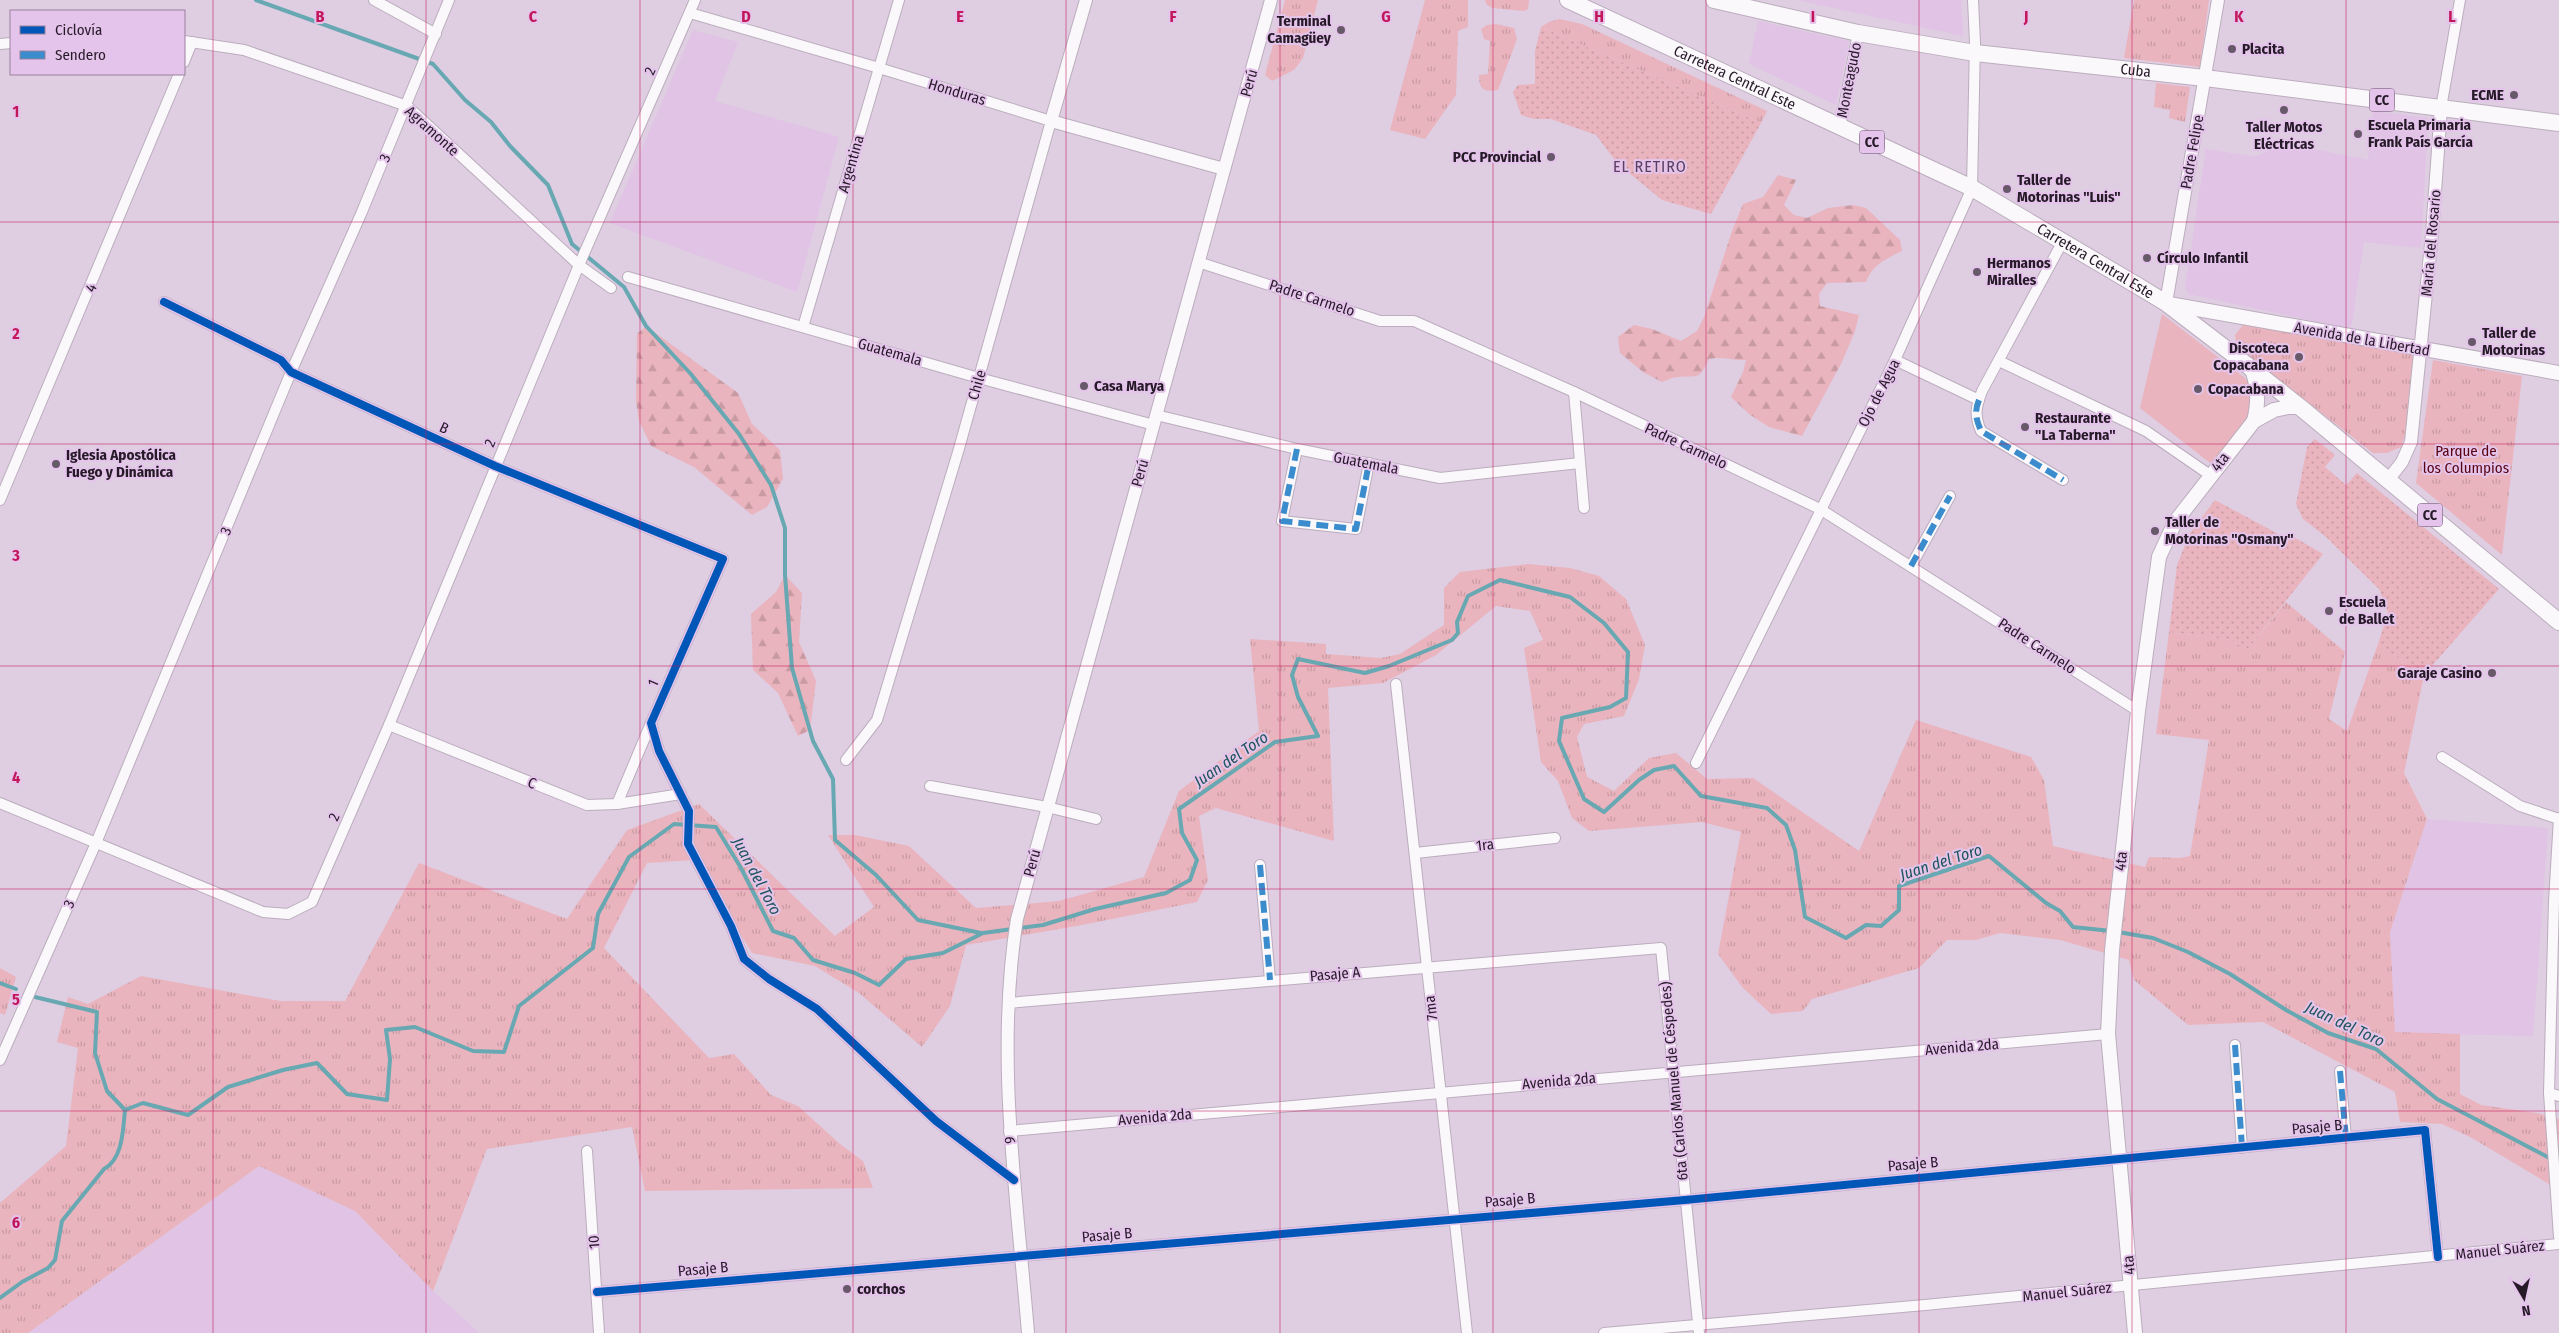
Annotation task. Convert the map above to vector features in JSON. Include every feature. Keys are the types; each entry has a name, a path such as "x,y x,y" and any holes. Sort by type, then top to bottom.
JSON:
{"main road":[{"name":"Carretera Central Este","path":"1568,0 1972,188 2166,304 2300,407 2559,622"},
{"name":"Cuba","path":"1714,0 1858,33 1974,53 2205,78 2559,123"},
{"name":"Avenida de la Libertad","path":"2166,304 2421,350 2559,372"},
{"name":"4ta","path":"2252,369 2258,386 2259,402 2254,421"},
{"name":"4ta","path":"2135,1333 2108,1034 2116,907 2138,711 2159,557 2175,522 2254,421 2274,410 2300,407"}],"street":[{"path":"374,0 436,34"},
{"name":"3","path":"0,1060 96,843 291,372 407,106 449,0"},
{"name":"2","path":"0,803 263,912 288,914 312,902 389,725 579,265 695,0"},
{"name":"Argentina","path":"804,327 899,0"},
{"name":"Chile","path":"846,760 876,720 979,378 1086,0"},
{"name":"Perú","path":"1012,946 1017,919 1047,807 1272,0"},
{"name":"Ojo de Agua","path":"1696,763 1895,360 1972,188 1973,0"},
{"name":"Padre Felipe","path":"2166,304 2218,0"},
{"name":"María del Rosario","path":"2388,480 2402,462 2411,442 2421,350 2441,108 2460,0"},
{"name":"Honduras","path":"690,13 1051,121 1224,168"},
{"name":"Monteagudo","path":"1840,128 1858,33"},
{"path":"185,57 188,42"},
{"name":"Agramonte","path":"188,42 244,50 407,106 579,265 611,288"},
{"name":"4","path":"0,500 179,75"},
{"path":"2062,480 1981,431 1976,420 1975,409 2063,241"},
{"name":"Padre Carmelo","path":"1198,262 1380,321 1414,321 1574,392 1820,509 2138,711"},
{"name":"Guatemala","path":"628,277 979,378 1155,420 1440,478 1580,464"},
{"name":"B","path":"164,302 281,360 291,372 495,466 722,559"},
{"path":"1895,360 1979,400"},
{"path":"1999,362 2146,431 2210,475"},
{"path":"1574,392 1584,508"},
{"path":"1297,449 1282,521 1356,529 1369,463"},
{"path":"1911,566 1950,496"},
{"name":"1","path":"617,804 722,559"},
{"name":"7ma","path":"1396,684 1426,966 1456,1218 1467,1333"},
{"path":"651,723 659,751 681,794 690,819 688,844 731,926 744,959 770,979 817,1009 936,1120 1014,1180"},
{"name":"C","path":"389,725 586,805 617,804 681,794"},
{"path":"2442,757 2520,806 2559,819 2553,1140 2559,1237"},
{"path":"930,786 1047,807 1096,819"},
{"name":"1ra","path":"1415,854 1555,838"},
{"path":"1260,865 1270,980"},
{"name":"9","path":"1012,946 1008,1003 1009,1131 1028,1333"},
{"name":"Pasaje A","path":"1008,1003 1426,966 1661,948"},
{"name":"6ta (Carlos Manuel de Céspedes)","path":"1661,948 1699,1329"},
{"name":"Avenida 2da","path":"1009,1131 1441,1091 2108,1034"},
{"path":"2235,1045 2242,1148"},
{"path":"2340,1071 2346,1138"},
{"name":"Pasaje B","path":"597,1292 1685,1200 2425,1130 2438,1257"},
{"name":"10","path":"587,1151 599,1333"},
{"name":"Manuel Suárez","path":"1604,1333 1699,1329 2559,1244"}],"shaded area":[{"path":"1797,0 1961,0 1963,36"},
{"path":"1758,21 1849,41 1836,105 1749,64"},
{"path":"693,30 738,42 715,101 839,137 797,292 610,223"},
{"path":"2373,111 2428,118 2421,248 2364,242 2351,329 2189,294 2185,288 2206,149 2255,157 2283,143 2368,160"},
{"path":"2427,819 2548,828 2533,1036 2395,1033 2390,932"},
{"path":"259,1166 355,1211 433,1291 479,1333 28,1333"}],"green space":[{"path":"1285,0 1318,0 1303,58 1294,70 1272,81 1265,75"},
{"path":"1425,0 1468,0 1468,27 1458,31 1456,95 1425,139 1390,130"},
{"path":"1485,0 1529,0 1528,9 1524,11 1492,8 1486,4"},
{"path":"2134,0 2209,0 2200,67 2124,58"},
{"path":"1559,19 1582,24 1767,111 1761,123 1541,27"},
{"path":"1496,24 1514,28 1517,39 1498,90 1489,91 1481,87 1479,80 1479,75 1488,74 1490,41 1484,39 1481,29 1487,25"},
{"path":"1541,27 1761,123 1711,214 1662,200 1617,163 1596,135 1551,119 1534,119 1521,115 1513,92 1518,85 1535,84 1535,51"},
{"path":"2156,83 2190,87 2185,122 2169,118 2170,110 2154,107"},
{"path":"1778,175 1796,180 1784,205 1794,215 1807,218 1828,208 1853,205 1866,208 1900,240 1902,251 1886,259 1876,267 1866,282 1827,283 1819,294 1820,306 1859,315 1855,331 1842,362 1802,436 1769,427 1749,414 1731,397 1743,372 1746,360 1709,359 1698,376 1676,377 1662,382 1643,372 1620,353 1618,337 1634,325 1652,329 1681,341 1697,331 1704,317 1732,231 1743,204 1763,197"},
{"name":"Copacabana","path":"2162,314 2245,378 2251,389 2250,413 2245,425 2214,466 2140,408"},
{"path":"2251,324 2413,355 2405,435 2401,447 2387,453 2373,453 2246,354 2236,342 2235,335 2243,325"},
{"path":"646,326 738,393 752,424 780,450 783,479 767,507 752,515 694,467 651,446 639,421 636,401 637,334"},
{"name":"Parque de los Columpios","path":"2433,360 2522,376 2502,555 2416,483"},
{"path":"2315,439 2335,455 2325,467 2346,485 2357,473 2499,589 2424,675 2378,644 2388,613 2379,589 2325,536 2303,519 2296,504 2307,447"},
{"path":"2215,500 2280,535 2292,536 2323,554 2248,649 2227,639 2169,632 2177,565 2190,533"},
{"path":"1528,564 1570,568 1599,576 1626,599 1645,645 1639,679 1624,716 1584,724 1577,737 1587,777 1614,791 1649,758 1676,753 1707,779 1753,778 1859,851 1916,720 2031,757 2044,780 2053,846 2145,867 2149,857 2180,858 2190,856 2209,740 2156,734 2169,632 2227,639 2248,649 2286,602 2345,652 2329,719 2347,731 2378,644 2424,675 2404,773 2427,819 2390,932 2395,1032 2460,1034 2460,1094 2481,1105 2537,1113 2559,1119 2559,1190 2472,1138 2442,1124 2400,1122 2395,1092 2263,1022 2188,1025 2134,980 2129,960 2060,940 2000,933 1976,940 1947,940 1919,968 1812,999 1803,1011 1771,1014 1743,988 1718,954 1741,832 1702,822 1589,831 1572,818 1558,781 1541,762 1524,648 1543,640 1530,611 1496,606 1436,655 1383,683 1328,688 1334,841 1216,808 1199,816 1208,880 1197,902 1082,925 966,945 950,1006 922,1047 859,993 815,966 752,953 695,860 647,863 604,948 709,1058 734,1054 771,1095 798,1106 840,1144 863,1161 873,1188 645,1191 632,1127 487,1149 433,1291 355,1211 259,1166 28,1333 0,1333 0,1203 66,1146 78,1048 57,1042 68,997 88,1004 141,976 280,1001 345,1001 419,863 567,919 627,830 699,804 835,936 874,907 828,835 855,835 909,846 976,908 1059,901 1144,877 1179,791 1259,731 1250,639 1326,644 1326,654 1381,658 1400,654 1444,625 1444,588 1460,572"},
{"path":"785,575 802,593 799,642 816,681 810,730 798,736 778,693 753,670 751,614 776,592"},
{"path":"0,968 16,977 5,1015 0,1013"}],"waterway":[{"path":"256,0 433,64 465,100 491,122 510,146 548,185 572,244 624,287 646,326 690,373 739,434 771,485 785,528 785,575 792,668 813,741 833,779 835,840 876,875 918,920 981,933"},
{"name":"Juan del Toro","path":"125,1110 143,1103 188,1115 228,1087 283,1070 317,1063 347,1094 387,1100 390,1059 386,1030 415,1027 473,1051 504,1052 519,1006 593,948 598,914 629,857 674,824 716,827 741,868 773,931 794,938 813,960 855,973 879,985 906,959 943,953 983,933 1043,925 1095,909 1166,893 1190,880 1197,860 1182,833 1179,809 1275,742 1318,736 1298,697 1292,675 1298,659 1365,673 1389,666 1452,640 1458,633 1457,622 1468,596 1500,580 1570,597 1604,623 1628,652 1626,698 1610,707 1562,718 1559,741 1584,799 1604,812 1639,780 1654,770 1674,766 1701,796 1767,808 1786,825 1795,850 1805,917 1846,938 1866,925 1881,926 1899,910 1899,886 1989,856 2046,903 2060,911 2073,927 2111,931"},
{"name":"Juan del Toro","path":"2118,932 2153,938 2188,952 2230,974 2286,1010 2328,1033 2376,1049 2437,1099 2559,1163"},
{"path":"0,983 16,989"},
{"path":"35,997 97,1012 95,1053 107,1091 125,1110"},
{"name":"Juan del Toro","path":"0,1298 22,1282 48,1268 55,1260 62,1221 115,1158 121,1143 125,1110"}],"marked path":[{"path":"1979,400 1976,416 1981,431 2063,480"},
{"path":"1297,449 1282,521 1356,529 1369,463"},
{"path":"1911,566 1950,496"},
{"path":"1260,865 1270,980"},
{"path":"2235,1045 2242,1148"},
{"path":"2340,1071 2346,1138"}],"cycle path":[{"path":"164,302 281,360 291,372 495,466 723,559 651,723 659,751 689,811 688,844 731,926 744,959 769,979 817,1009 936,1121 1014,1180"},
{"path":"597,1292 1685,1200 2425,1130 2438,1257"}],"place":[{"name":"Terminal Camagüey","path":"1341,30"},
{"name":"Placita","path":"2232,49"},
{"name":"ECME","path":"2514,95"},
{"name":"Taller Motos Eléctricas","path":"2284,110"},
{"name":"Escuela Primaria Frank País García","path":"2358,134"},
{"name":"PCC Provincial","path":"1551,157"},
{"name":"Taller de Motorinas \"Luis\"","path":"2007,189"},
{"name":"Círculo Infantil","path":"2147,258"},
{"name":"Hermanos Miralles","path":"1977,272"},
{"name":"Taller de Motorinas","path":"2472,342"},
{"name":"Discoteca Copacabana","path":"2299,357"},
{"name":"Casa Marya","path":"1084,386"},
{"name":"Copacabana","path":"2198,389"},
{"name":"Restaurante \"La Taberna\"","path":"2025,427"},
{"name":"Iglesia Apostólica Fuego y Dinámica","path":"56,464"},
{"name":"Taller de Motorinas \"Osmany\"","path":"2155,531"},
{"name":"Escuela de Ballet","path":"2329,611"},
{"name":"Garaje Casino","path":"2492,673"},
{"name":"corchos","path":"847,1289"}],"district":[{"name":"EL RETIRO","path":"1650,166"}]}
